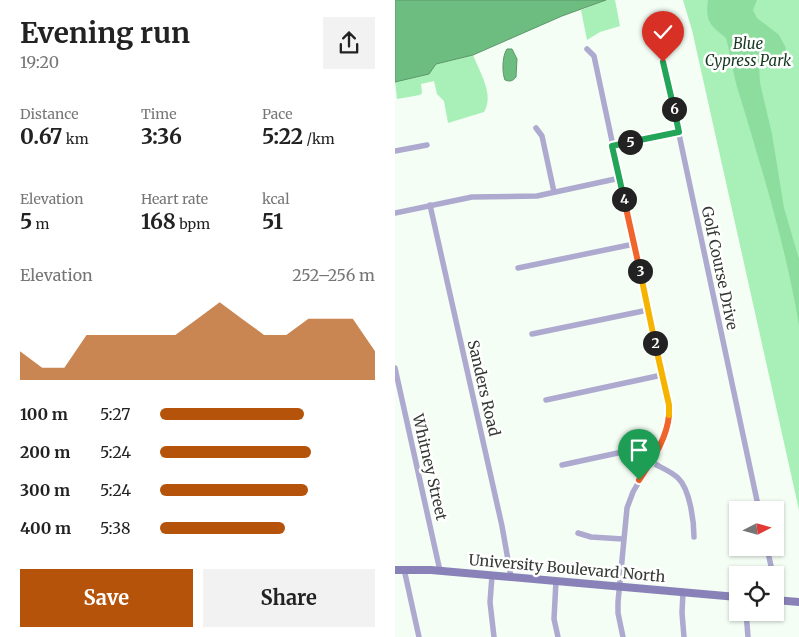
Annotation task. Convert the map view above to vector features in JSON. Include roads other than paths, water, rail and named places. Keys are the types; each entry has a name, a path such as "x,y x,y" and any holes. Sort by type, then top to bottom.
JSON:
{"street":[{"name":"Golf Course Drive","path":"657,32 757,501"},
{"path":"587,49 594,56 669,415 665,434 630,500 625,520 618,613 623,637"},
{"path":"536,128 542,136 554,192"},
{"path":"612,146 679,132"},
{"path":"395,151 427,144"},
{"path":"395,213 472,197 526,197 620,178"},
{"name":"Sanders Road","path":"430,205 502,526 511,577"},
{"path":"518,268 634,244"},
{"path":"532,334 648,310"},
{"name":"Whitney Street","path":"395,368 440,571"},
{"path":"546,400 662,376"},
{"path":"562,465 627,451 633,452 675,476 683,484 693,522 694,537"},
{"path":"578,533 591,537 623,539"},
{"path":"404,569 419,637"},
{"name":"University Boulevard North","path":"395,570 440,571 729,596"},
{"path":"492,576 489,602 494,637"},
{"path":"556,581 555,619 558,637"},
{"path":"683,592 684,637"},
{"path":"784,601 799,602"},
{"path":"747,621 748,637"}],"park label":[{"name":"Blue Cypress Park","path":"748,52"}]}
